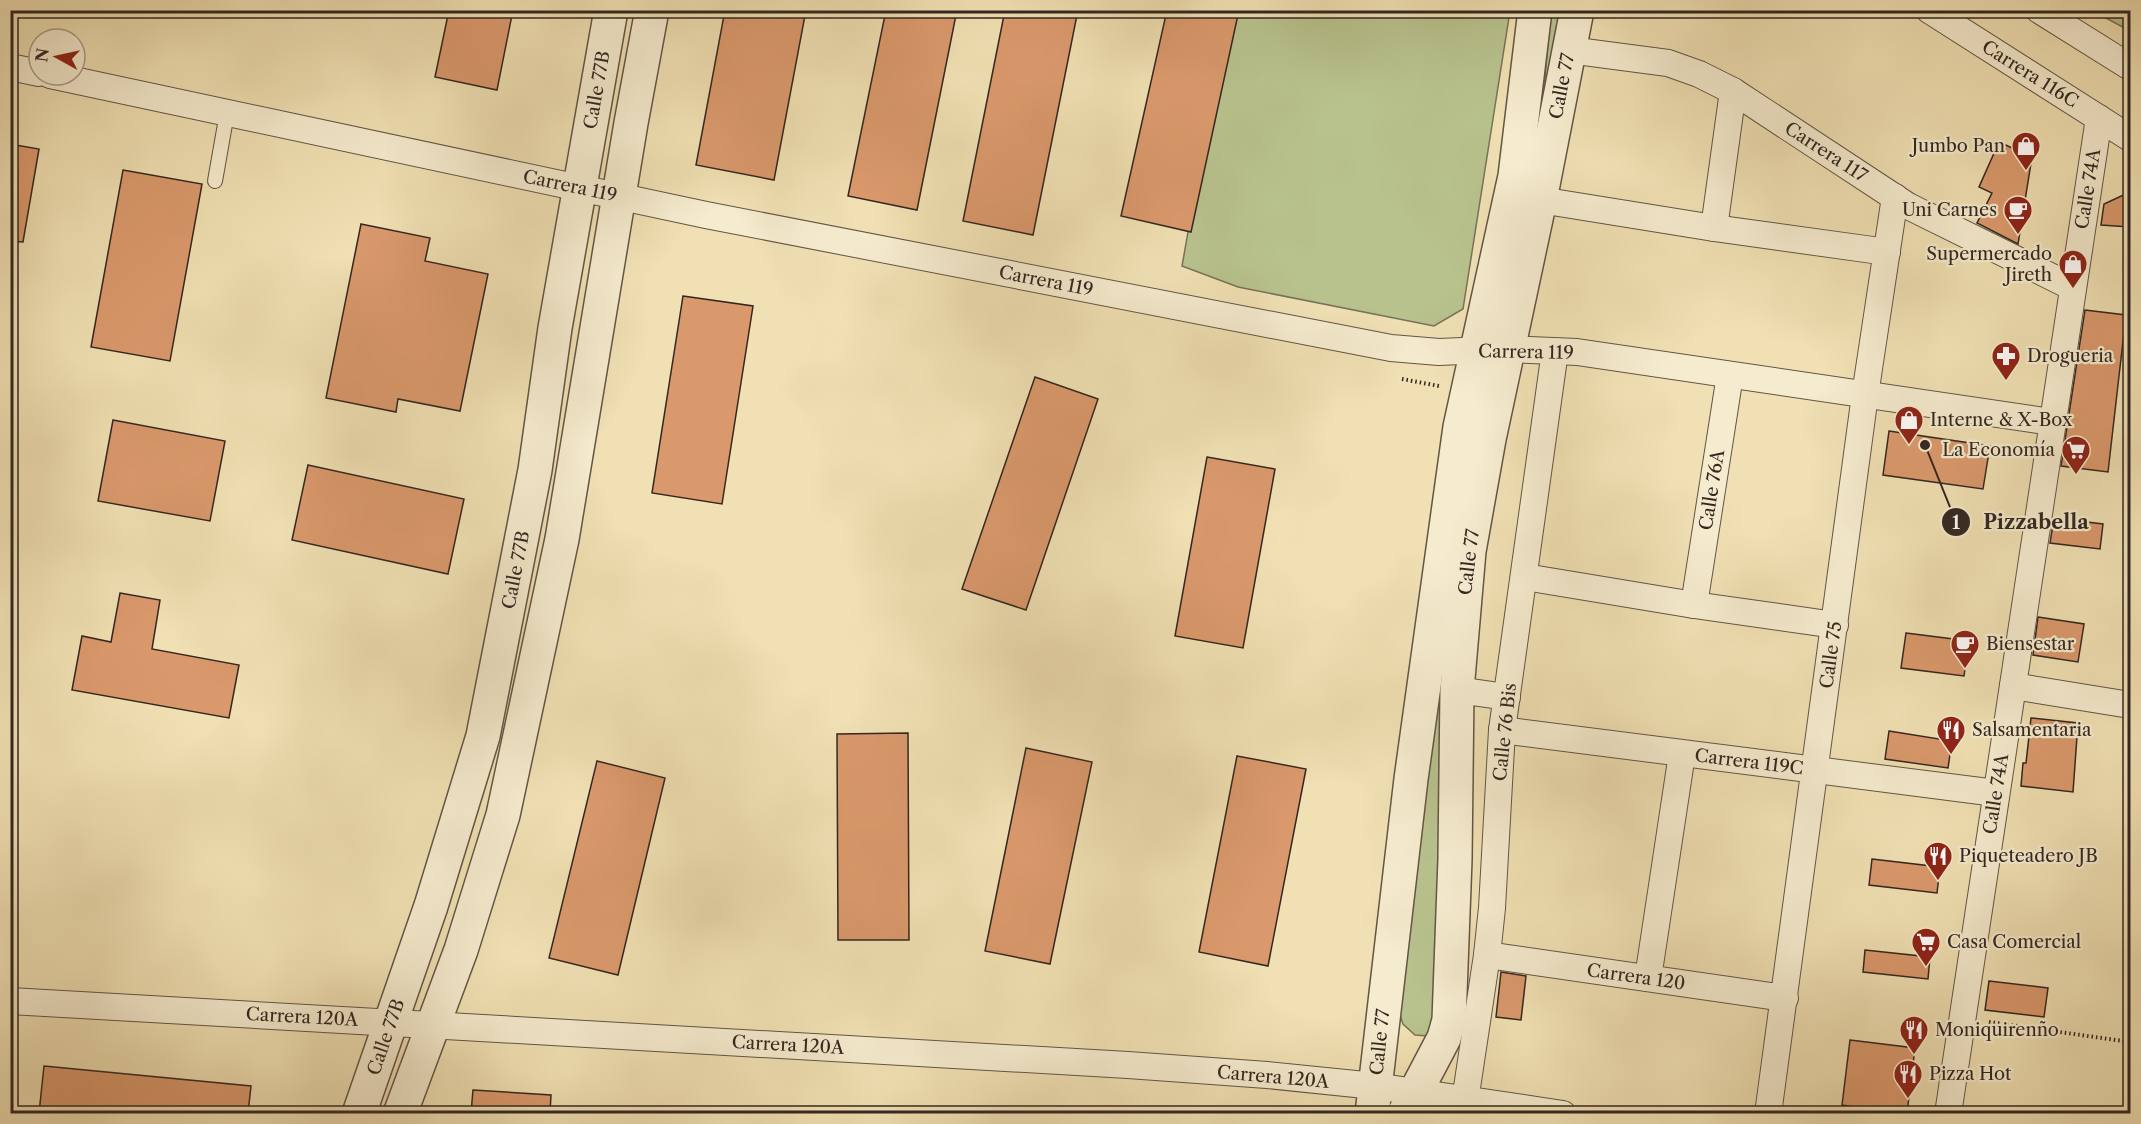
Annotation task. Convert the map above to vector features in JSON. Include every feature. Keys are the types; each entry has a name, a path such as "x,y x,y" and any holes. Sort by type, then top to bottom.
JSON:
{"street":[{"name":"Calle 77B","path":"359,1113 454,838 483,736 535,470 578,188 611,10"},
{"path":"400,1113 461,950 503,815 562,540 618,196 652,10"},
{"name":"Calle 77","path":"1374,1100 1412,768 1460,427 1515,176 1535,10"},
{"name":"Calle 77","path":"1409,1103 1444,1038 1449,1020 1454,902 1457,690 1469,551 1489,439 1540,200 1577,10"},
{"name":"Carrera 116C","path":"1929,10 2130,138"},
{"path":"2039,10 2130,67"},
{"name":"Carrera 117","path":"1569,50 1668,63 1699,74 1733,91 1908,206 2072,287"},
{"path":"10,67 27,71"},
{"name":"Carrera 119","path":"87,83 578,188 1390,348 1418,352 1509,349 1577,352 2052,422"},
{"path":"1714,228 1733,91"},
{"name":"Calle 74A","path":"1948,1113 2099,118"},
{"name":"Calle 75","path":"1768,1113 1865,395 1895,197"},
{"path":"1540,200 1714,228 1887,252"},
{"name":"Calle 76 Bis","path":"1464,1106 1492,908 1502,730 1555,351"},
{"name":"Calle 76A","path":"1694,605 1730,375"},
{"path":"1525,577 1694,605 1835,625"},
{"path":"2013,686 2130,705"},
{"path":"1457,690 1507,697"},
{"name":"Carrera 119C","path":"1502,730 1996,793"},
{"path":"1648,978 1682,754"},
{"path":"1454,902 1492,908"},
{"name":"Carrera 120","path":"1487,955 1785,998"},
{"name":"Carrera 120A","path":"10,1001 1267,1075 1374,1100 1563,1113"}],"lane":[{"path":"215,181 227,113"}],"path":[{"path":"1962,1018 2129,1042 2130,1021"}],"green space":[{"path":"1227,11 1510,11 1463,309 1434,326 1238,287 1182,266"},
{"path":"1551,11 1567,11 1527,172 1545,77"},
{"path":"2093,11 2130,11 2130,31"},
{"path":"1447,626 1445,980 1428,1036 1415,1035 1403,1024 1398,1009"}],"building":[{"path":"449,10 513,10 497,90 435,77"},
{"path":"725,10 806,10 774,180 696,165"},
{"path":"886,10 957,10 917,210 848,196"},
{"path":"1005,10 1078,10 1033,235 963,221"},
{"path":"1167,10 1239,10 1191,232 1121,216"},
{"path":"1999,142 2032,157 2018,244 1977,223 1992,193 1979,187"},
{"path":"10,144 39,149 23,242 10,241"},
{"path":"123,170 202,184 170,361 91,347"},
{"path":"2130,192 2130,227 2101,225 2104,204"},
{"path":"361,224 430,238 425,261 488,274 460,411 398,399 396,412 326,398"},
{"path":"683,296 753,306 722,504 652,493"},
{"path":"2085,310 2126,315 2108,472 2061,466"},
{"path":"1035,377 1098,399 1026,610 962,589"},
{"path":"113,420 225,441 210,521 98,501"},
{"path":"1889,431 1990,446 1983,489 1883,475"},
{"path":"1207,457 1275,469 1243,648 1175,636"},
{"path":"308,465 464,499 448,574 292,540"},
{"path":"2054,518 2103,524 2100,549 2050,543"},
{"path":"120,593 160,600 152,649 239,665 229,718 72,690 82,636 111,642"},
{"path":"2038,617 2084,624 2078,662 2033,655"},
{"path":"1906,633 1969,641 1964,676 1901,668"},
{"path":"2031,718 2078,723 2073,792 2021,786"},
{"path":"1889,731 1952,741 1948,768 1885,759"},
{"path":"908,733 909,940 838,940 837,734"},
{"path":"1026,748 1092,762 1050,964 985,951"},
{"path":"1237,756 1306,769 1268,966 1199,952"},
{"path":"597,761 665,778 618,975 549,958"},
{"path":"1872,859 1940,867 1937,893 1869,885"},
{"path":"1865,950 1930,957 1928,979 1863,972"},
{"path":"1501,972 1526,976 1521,1020 1496,1017"},
{"path":"1989,981 2048,988 2044,1017 1985,1010"},
{"path":"1850,1040 1915,1048 1907,1113 1868,1113 1869,1109 1842,1105"},
{"path":"44,1066 251,1086 248,1113 39,1113"},
{"path":"473,1090 551,1095 550,1113 471,1113"}],"place":[{"name":"Jumbo Pan","path":"2026,172"},
{"name":"Uni Carnes","path":"2018,236"},
{"name":"Supermercado Jireth","path":"2073,290"},
{"name":"Drogueria","path":"2006,382"},
{"name":"Pizzabella","path":"1925,445"},
{"name":"Interne & X-Box","path":"1909,446"},
{"name":"La Economía","path":"2076,476"},
{"name":"Biensestar","path":"1965,670"},
{"name":"Salsamentaria","path":"1951,756"},
{"name":"Piqueteadero JB","path":"1938,882"},
{"name":"Casa Comercial","path":"1926,968"},
{"name":"Moniquirenño","path":"1914,1056"},
{"name":"Pizza Hot","path":"1908,1100"}]}
